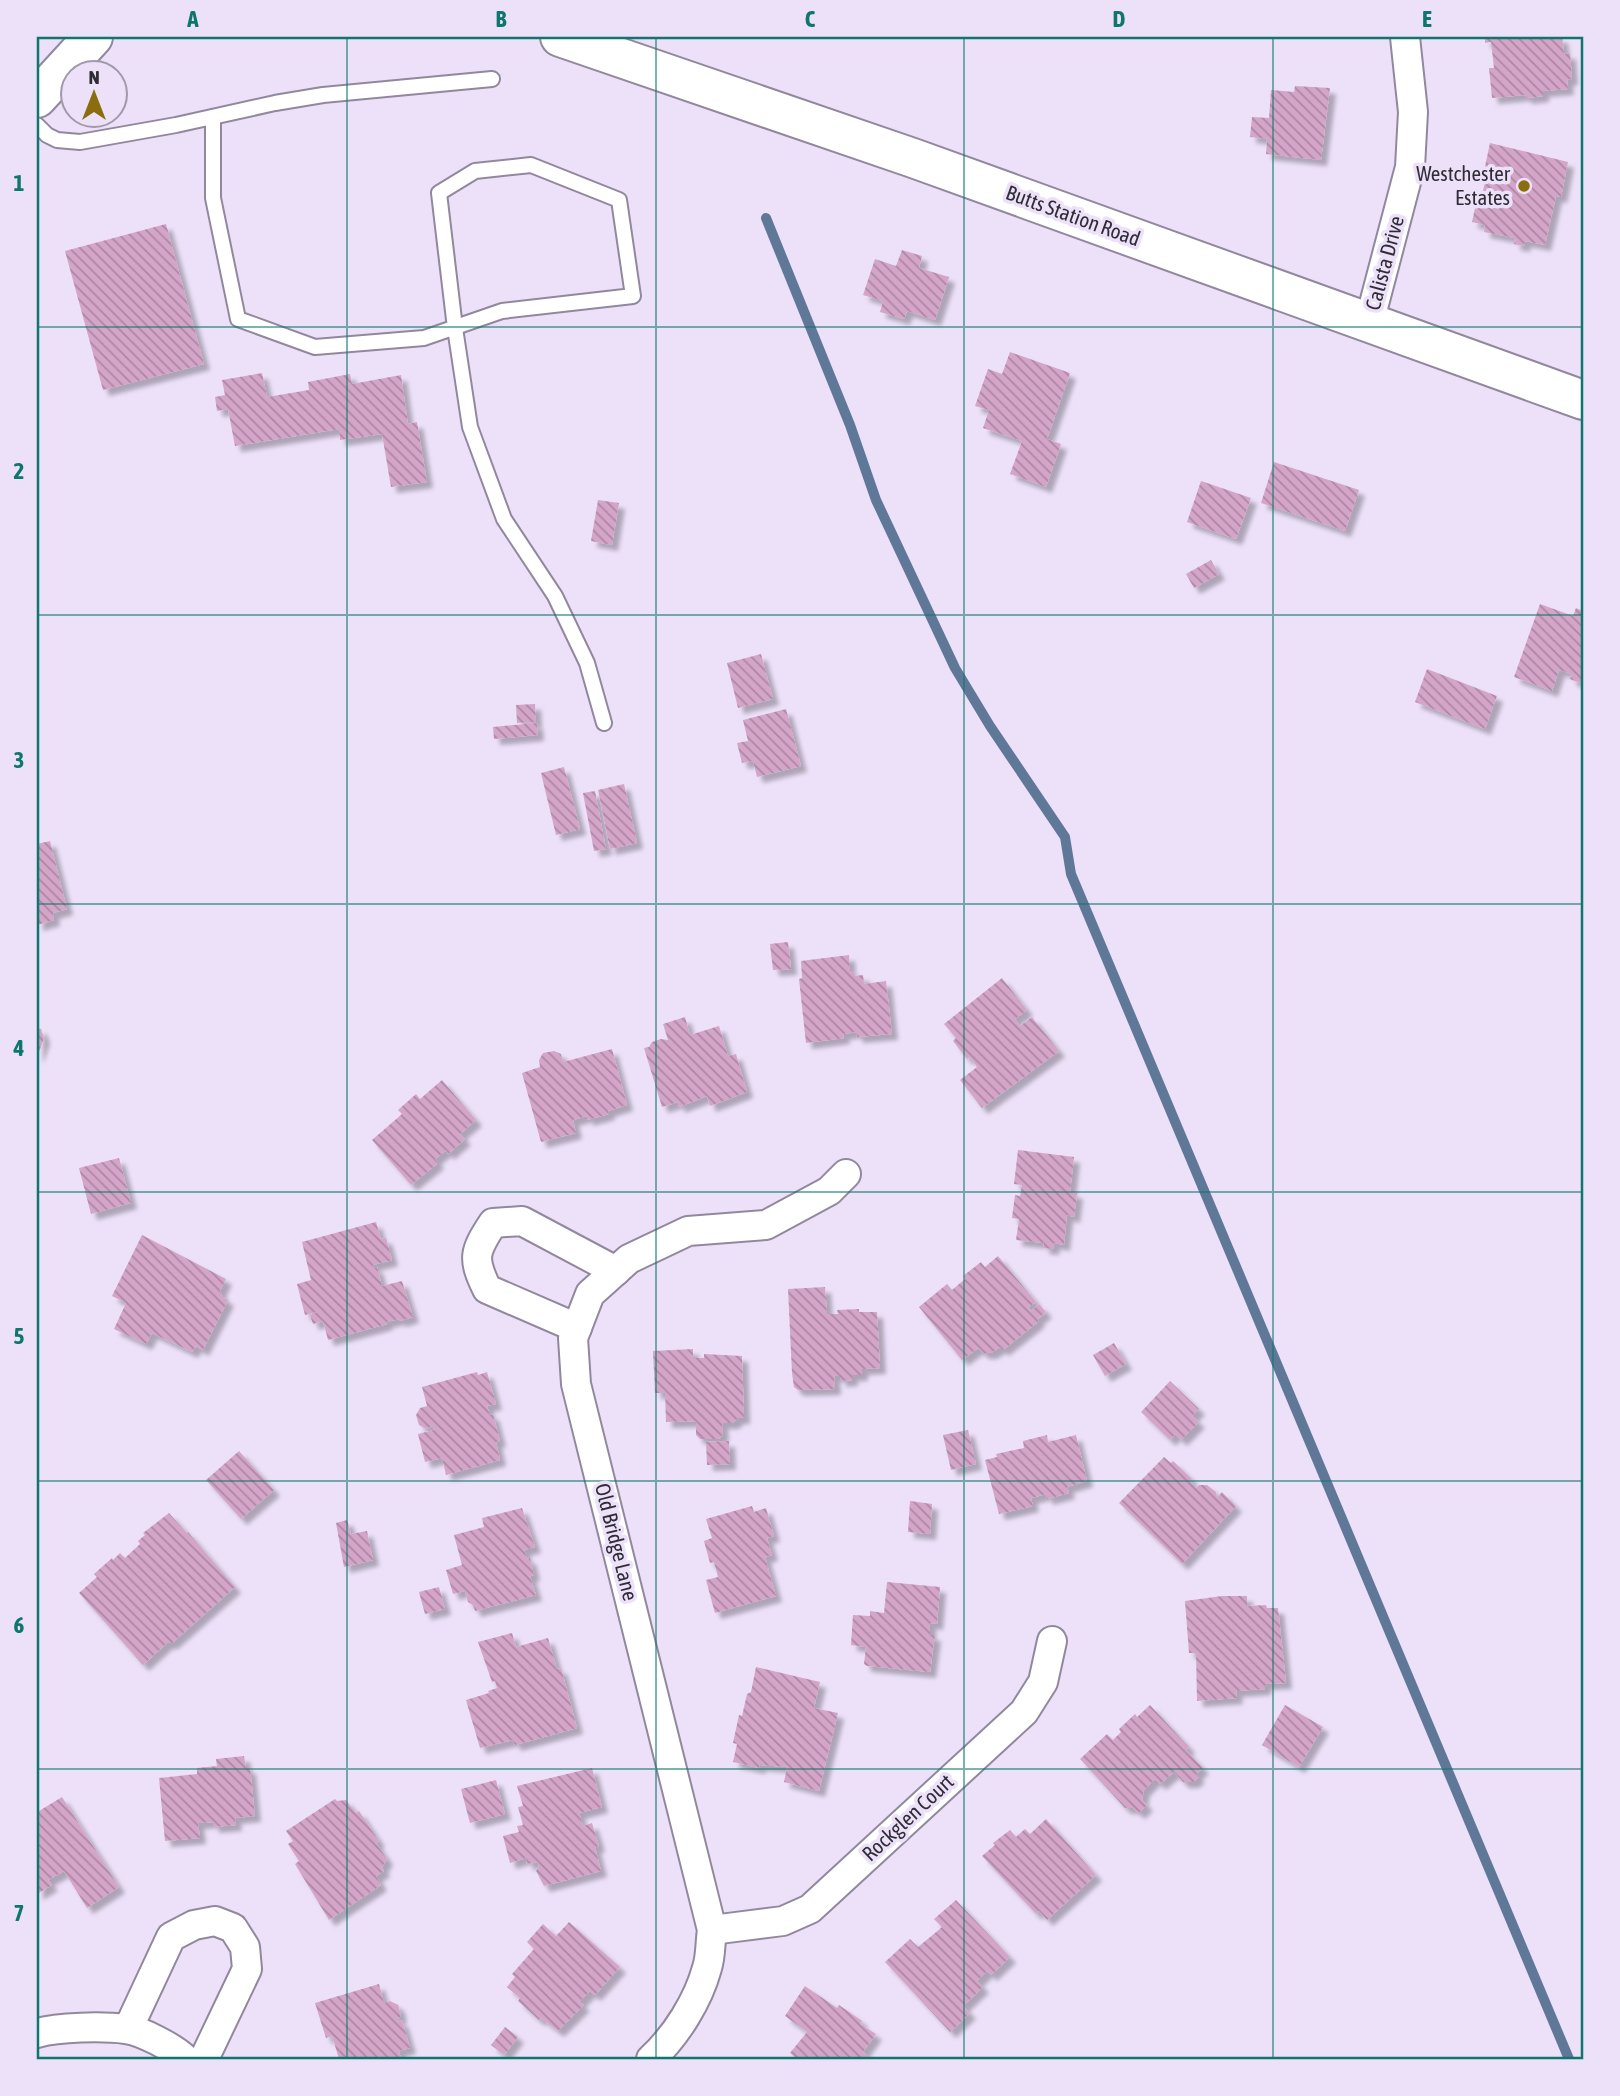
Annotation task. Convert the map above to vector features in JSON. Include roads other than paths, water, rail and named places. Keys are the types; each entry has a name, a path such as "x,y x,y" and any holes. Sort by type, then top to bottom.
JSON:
{"main road":[{"path":"37,98 93,37"},
{"name":"Butts Station Road","path":"561,37 913,158 1583,400"}],"street":[{"name":"Calista Drive","path":"1369,323 1410,167 1413,111 1405,37"},
{"name":"Old Bridge Lane","path":"651,2059 689,2011 708,1967 712,1930 576,1384 573,1338 590,1294 629,1259 688,1231 766,1225 829,1191 846,1174"},
{"path":"577,1328 488,1289 477,1267 478,1245 494,1223 522,1221 616,1271"},
{"name":"Rockglen Court","path":"712,1930 783,1921 810,1909 1024,1712 1043,1682 1052,1640"},
{"path":"128,2029 171,1937 194,1926 215,1921 233,1928 245,1947 247,1969 204,2059"},
{"path":"37,2033 52,2029 128,2029 176,2050 185,2059"}],"lane":[{"path":"37,125 57,140 80,142 323,95 492,79"},
{"path":"213,117 213,198 238,319 315,347 425,338 455,328 502,311 633,296 619,200 531,166 475,171 439,194 455,328 470,427 504,519 555,596 587,663 604,723"}],"waterway":[{"path":"766,218 850,425 876,500 955,668 990,726 1065,837 1071,874 1569,2059"}],"place":[{"name":"Westchester Estates","path":"1524,186"}]}
